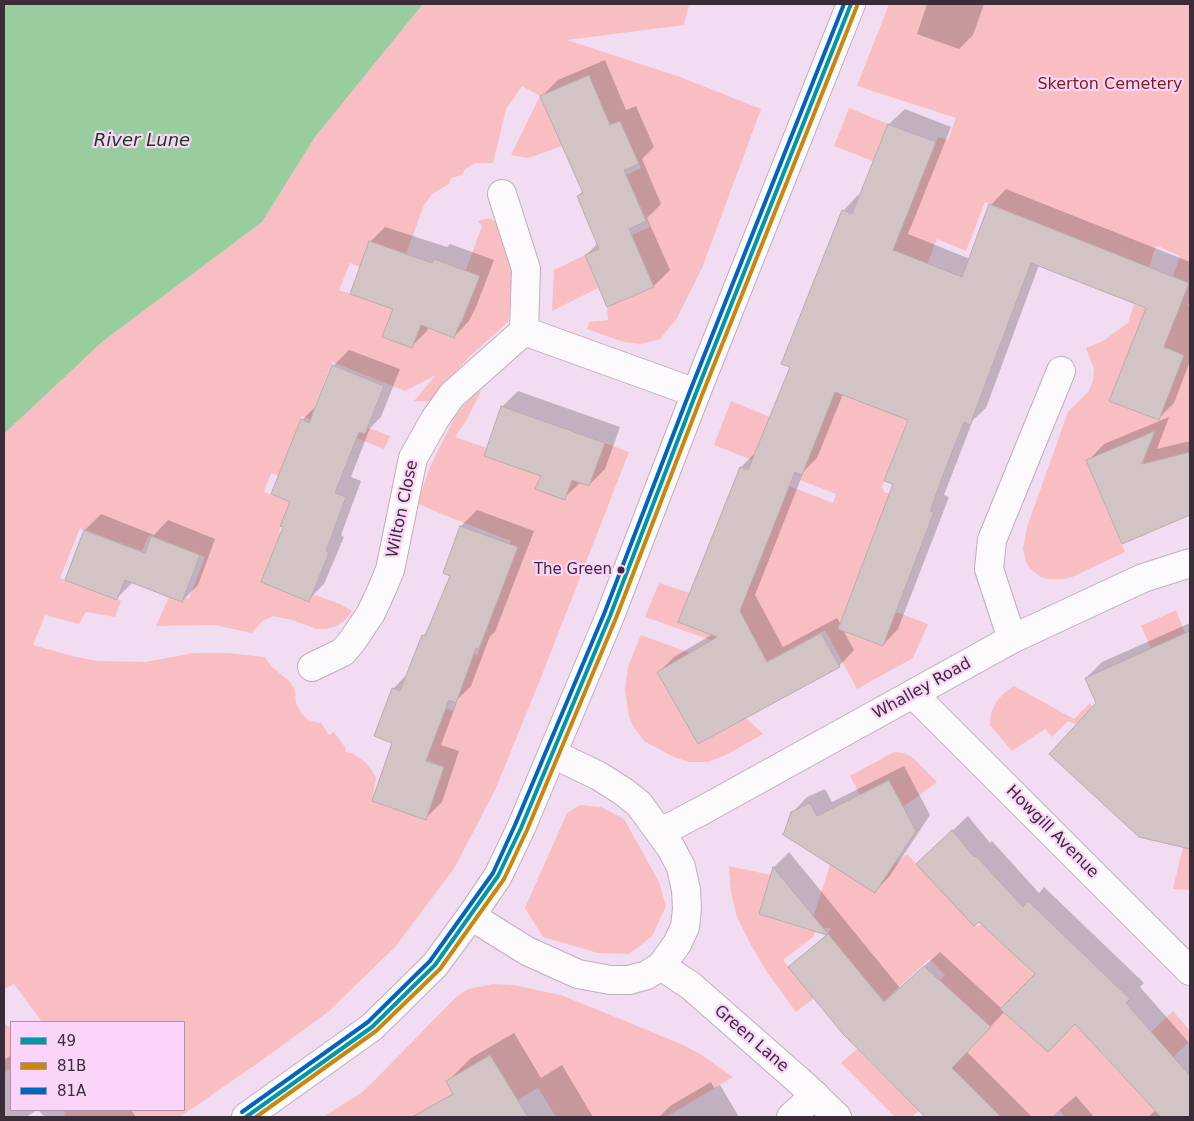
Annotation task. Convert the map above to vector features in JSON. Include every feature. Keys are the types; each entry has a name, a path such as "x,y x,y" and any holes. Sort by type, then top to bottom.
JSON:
{"street":[{"path":"246,1117 372,1027 435,965 472,916 498,876 553,754 610,616 696,393 851,4"},
{"path":"502,194 526,269 524,331 696,393"},
{"name":"Wilton Close","path":"312,667 343,652 371,613 390,570 413,458 435,420 452,395 524,331"},
{"path":"1012,639 988,568 992,540 1061,371"},
{"name":"Whalley Road","path":"660,832 1012,639 1143,578 1190,563"},
{"name":"Howgill Avenue","path":"913,694 1188,964"},
{"path":"472,916 527,951 578,974 610,980 629,980 647,975 661,966 685,927 687,909 686,890 681,867 671,848 639,804 599,776 553,754"},
{"name":"Green Lane","path":"661,966 691,986 815,1095 837,1117"},
{"path":"792,1117 815,1095"}],"green space":[{"path":"423,4 689,4 684,25 567,40 680,77 761,109 702,268 677,318 660,339 641,344 624,342 587,329 589,322 608,320 607,307 654,287 632,235 650,227 626,175 641,168 620,121 611,124 608,120 588,75 540,96 522,86 506,109 493,163 475,163 465,169 462,175 451,178 449,184 432,194 424,205 406,254 369,241 360,267 350,263 339,290 404,313 439,315 433,330 454,338 460,323 462,323 479,276 466,270 482,226 478,221 490,218 497,223 503,235 511,266 513,292 508,322 470,356 429,401 414,401 436,375 405,391 332,362 312,414 365,434 368,428 390,436 384,449 302,416 281,472 297,482 271,473 264,492 290,502 279,532 281,533 261,582 308,602 312,594 340,604 352,611 337,626 317,629 292,620 273,616 261,622 252,633 215,625 156,626 169,597 182,602 184,597 189,599 205,557 149,535 142,551 80,528 60,578 121,601 115,617 86,612 79,624 45,615 33,645 98,661 145,662 195,653 227,653 265,657 271,666 290,682 295,690 296,703 301,713 308,720 321,723 329,735 334,732 345,747 346,752 352,753 365,762 372,771 376,778 372,801 426,820 444,767 426,759 446,708 453,711 474,654 477,655 497,603 491,592 511,541 417,503 430,467 455,417 478,390 481,391 467,419 455,437 487,448 484,456 531,472 541,469 589,486 605,443 629,452 496,788 455,867 395,947 328,1012 180,1117 64,1117 65,1111 185,1111 185,1021 41,1021 14,984 4,989 4,434 102,342 262,222 315,137"},
{"name":"Skerton Cemetery","path":"889,4 1190,4 1190,452 1149,474 1134,440 1086,460 1125,552 1072,577 1063,579 1041,577 1030,569 1023,549 1027,527 1068,412 1089,391 1093,380 1094,369 1086,348 1103,341 1128,323 1134,304 1175,319 1189,283 1173,276 1180,256 1160,247 1156,246 1149,267 985,202 966,251 937,239 917,290 909,415 882,486 884,492 890,494 838,629 883,646 896,612 928,624 913,658 857,689 825,630 740,676 731,647 645,617 659,583 690,593 789,486 833,503 836,494 800,480 835,392 871,406 888,362 873,270 903,225 938,137 948,140 956,118 857,86","holes":["1135,336 1184,355 1159,420 1109,401"]},
{"path":"540,96 562,146 528,158 511,155"},
{"path":"849,108 888,124 873,161 834,146"},
{"path":"585,255 598,288 552,311 554,270"},
{"path":"731,401 770,417 752,460 714,445"},
{"path":"1176,610 1185,633 1151,648 1141,626"},
{"path":"641,635 690,653 657,673 698,744 745,717 763,734 726,755 708,762 689,762 674,757 644,741 633,726 629,716 625,690 628,667"},
{"path":"1014,686 1074,719 1090,703 1103,727 1162,766 1190,756 1190,807 1147,796 1111,755 1076,724 1068,721 1052,737 1045,729 1012,751 990,725 991,713 996,702"},
{"path":"894,752 912,757 937,782 903,807 860,795 850,776"},
{"path":"580,805 601,807 624,819 659,882 666,906 652,936 629,954 598,953 543,937 525,908 567,813"},
{"path":"883,839 897,863 907,854 977,927 982,923 1071,1010 1102,1054 1161,1117 1065,1117 1059,1110 1050,1117 1001,1117 899,1016 945,975 929,959 884,1001 828,934 831,928 816,929 813,937 783,960 814,998 796,1012 767,972 737,917 731,893 729,866 771,875 759,914 809,930 834,853"},
{"path":"1183,847 1190,849 1190,890 1173,889"},
{"path":"493,984 513,985 561,995 683,1045 700,1054 733,1077 666,1117 556,1117 538,1088 518,1100 490,1055 446,1081 453,1094 456,1115 452,1117 445,1117 442,1112 432,1117 323,1117 361,1093 456,997 468,989"},
{"path":"1173,1011 1190,1031 1190,1041 1173,1057 1151,1032"},
{"path":"4,1023 10,1027 10,1069 5,1073"},
{"path":"857,1049 919,1111 911,1117 895,1117 841,1063"}],"water":[{"name":"River Lune","path":"4,4 423,4 315,137 262,222 102,342 4,434"}],"building":[{"path":"589,75 610,125 620,121 639,164 624,170 646,221 629,229 654,287 607,307 585,255 599,249 577,196 583,193 540,96"},
{"path":"888,124 936,142 893,250 962,277 989,204 1189,283 1164,347 1184,355 1159,420 1109,401 1146,308 1031,263 970,425 964,422 947,465 930,511 934,512 883,646 838,629 893,484 884,481 908,420 835,392 802,475 795,472 740,611 767,662 821,633 840,667 698,744 657,672 717,637 678,622 740,467 748,470 790,367 781,364 842,210 852,214"},
{"path":"369,241 432,263 434,259 480,276 454,338 421,325 412,348 382,337 393,309 350,294"},
{"path":"332,365 384,386 365,434 359,432 335,493 346,497 326,551 329,553 309,602 261,582 283,527 280,526 290,502 271,494 301,419 309,423"},
{"path":"501,406 605,443 589,486 572,480 565,500 535,489 541,476 484,456"},
{"path":"1155,431 1142,464 1190,452 1190,515 1122,544 1086,460"},
{"path":"460,526 518,547 479,649 476,648 456,703 449,700 426,761 444,767 426,820 372,801 392,743 374,736 392,688 400,691 422,635 425,636 450,576 443,573"},
{"path":"84,530 145,553 151,536 200,555 182,602 125,580 117,600 65,580"},
{"path":"1190,631 1190,849 1139,837 1049,754 1096,703 1085,678"},
{"path":"889,780 916,831 875,893 782,834 791,812 810,803 817,816"},
{"path":"952,830 974,857 976,856 1023,907 1028,901 1130,999 1126,1003 1190,1076 1190,1117 1161,1117 1075,1024 1048,1052 1000,1009 1035,974 979,922 974,926 916,864"},
{"path":"773,867 884,1002 924,966 991,1027 952,1068 1001,1117 925,1117 843,1034 788,967 827,935 759,914"},
{"path":"490,1055 528,1117 412,1117 453,1094 446,1081"}],"transit line":[{"name":"81A","path":"242,1112 368,1022 430,961 493,873 604,614 690,391 844,4"},
{"name":"49","path":"246,1117 372,1027 435,965 498,876 521,828 610,616 696,393 851,4"},
{"name":"81B","path":"256,1117 376,1031 440,969 504,879 527,830 616,618 702,395 857,6"}],"place":[{"name":"The Green","path":"621,570"}]}
